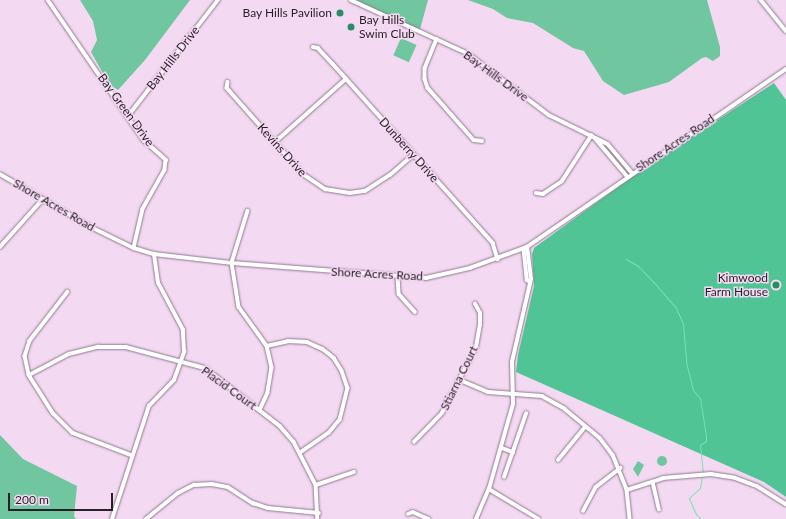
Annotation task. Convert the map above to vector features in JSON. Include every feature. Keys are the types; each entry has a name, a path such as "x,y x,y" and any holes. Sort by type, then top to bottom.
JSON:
{"street":[{"name":"Bay Green Drive","path":"48,0 144,140 163,156 167,165 142,209 134,248"},
{"name":"Bay Hills Drive","path":"128,116 218,0"},
{"name":"Bay Hills Drive","path":"351,0 467,53 549,115 608,144 632,173"},
{"path":"761,0 786,31"},
{"path":"437,39 425,68 424,79 428,88 474,140 482,141"},
{"name":"Dunberry Drive","path":"313,47 318,48 493,243 498,259"},
{"name":"Shore Acres Road","path":"0,174 42,199 134,248 154,254 232,263 398,278 440,276 498,259 525,248 627,176 786,69"},
{"path":"275,142 346,79"},
{"name":"Kevins Drive","path":"228,82 227,88 310,181 325,189 340,192 359,192 374,187 413,155"},
{"name":"Bay Hills Drive","path":"593,137 627,176"},
{"path":"536,193 543,194 562,181 593,137"},
{"path":"0,247 42,199"},
{"path":"248,211 232,263 239,307 250,325 267,346 272,367 272,379 268,393 260,410"},
{"path":"476,519 489,489 502,448 513,404 512,362 530,282 525,248"},
{"path":"112,519 131,455 149,406 174,380 182,361 183,330 158,283 154,254"},
{"path":"398,278 399,294 415,312"},
{"path":"68,292 30,341 25,356 29,374 66,427 82,437 131,455"},
{"name":"Stiarna Court","path":"414,442 442,413 476,347 480,313 475,304"},
{"path":"267,346 288,341 307,342 323,349 338,365 348,388 340,420 329,433 300,453"},
{"name":"Placid Court","path":"29,374 70,354 98,347 126,347 205,368 280,426 294,442 316,485 319,513 318,519"},
{"path":"460,380 488,392 542,396 565,409 600,438 613,455 620,468 627,490 630,519"},
{"path":"504,477 526,414"},
{"path":"558,460 585,427"},
{"path":"502,448 513,452"},
{"path":"583,511 596,487 620,468"},
{"path":"316,485 354,472"},
{"path":"627,490 682,475 711,474 735,478 757,486 786,504"},
{"path":"653,482 659,509"},
{"path":"146,519 178,493 194,485 212,484 228,487 253,502 268,508 319,513"},
{"path":"489,489 539,519"},
{"path":"408,514 414,512 429,519"}],"green space":[{"path":"80,0 190,0 145,60 118,90 109,84 91,52 97,40 95,30 93,21"},
{"path":"356,0 428,0 419,33"},
{"path":"468,0 707,0 720,47 720,56 713,61 706,57 702,58 669,82 624,95 603,81 584,51 573,48 533,23 507,18 493,9"},
{"path":"401,38 417,45 409,62 393,55"},
{"path":"774,83 786,100 786,497 764,482 516,372 518,355 534,286 532,254 534,248 640,171"},
{"path":"0,435 23,459 77,486 74,516 76,519 0,519"},
{"path":"660,456 664,456 666,457 666,465 660,466 657,463 657,459"},
{"path":"638,461 644,465 638,477 633,469"}],"waterway":[{"path":"626,259 638,266 657,286 676,308 683,324 686,362 693,390 700,398 706,435 706,441 700,445 703,472"},
{"path":"701,519 696,514 689,498 700,488 702,477"}],"place":[{"name":"Bay Hills Pavilion","path":"340,13"},
{"name":"Bay Hills Swim Club","path":"351,27"},
{"name":"Kimwood Farm House","path":"776,285"}]}
